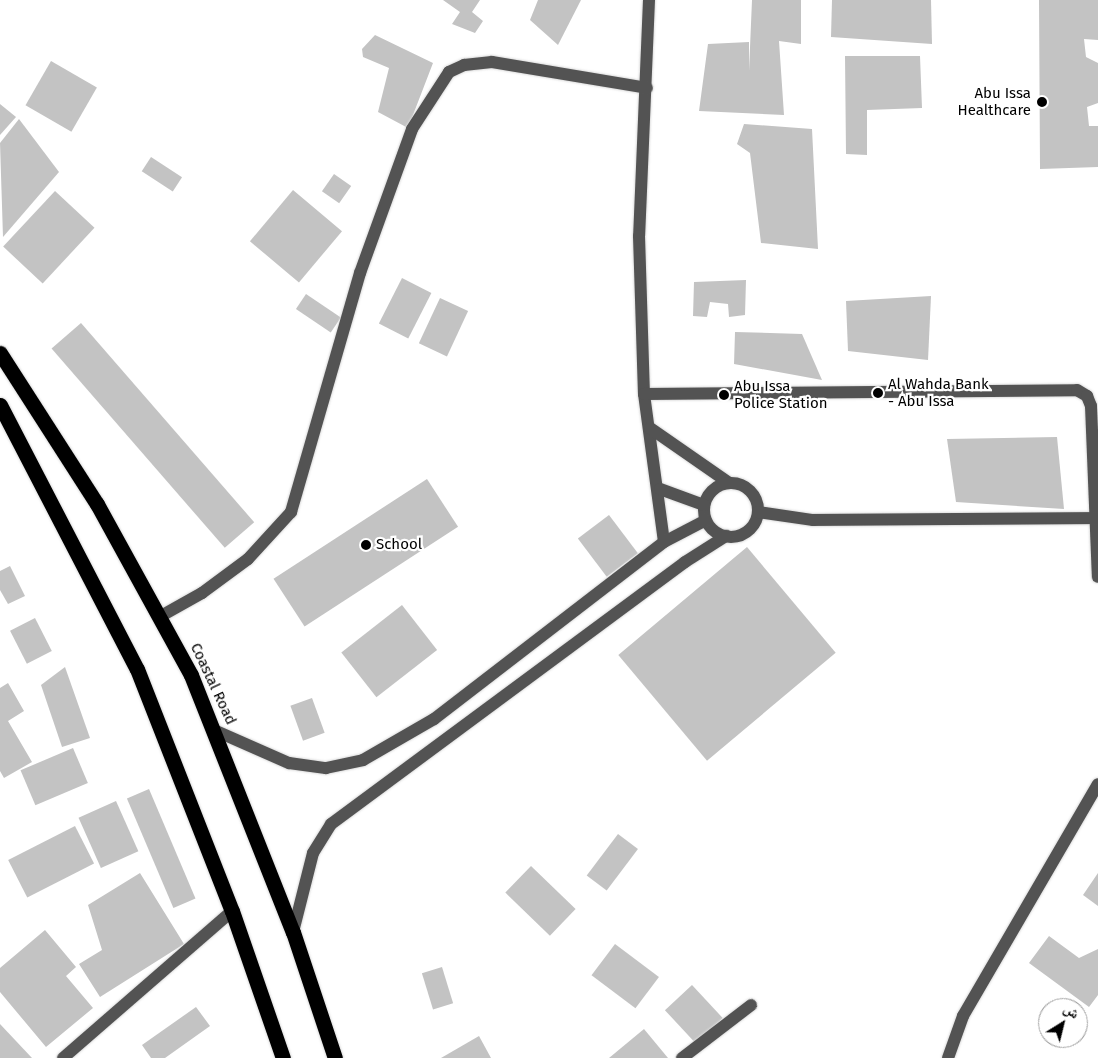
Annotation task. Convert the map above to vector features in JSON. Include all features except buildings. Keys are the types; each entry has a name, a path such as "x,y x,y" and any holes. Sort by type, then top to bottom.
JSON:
{"highway":[{"name":"Coastal Road","path":"0,353 31,396 160,616 216,731 293,932 335,1058"},
{"path":"2,408 137,669 232,911 283,1058"}],"street":[{"path":"649,0 647,88 639,236 644,394 660,489 664,542"},
{"path":"160,616 202,593 248,559 291,512 360,273 412,129 449,72 464,64 492,62 647,88"},
{"path":"644,394 1078,390 1087,396 1091,406 1098,518 1098,577"},
{"path":"650,428 729,483 750,491 758,512"},
{"path":"726,536 706,520 704,505 713,490 729,483"},
{"path":"660,489 704,505"},
{"path":"758,512 813,520 1098,518"},
{"path":"293,932 313,853 331,824 685,562 726,536 746,532 758,512"},
{"path":"216,731 289,763 326,768 363,760 434,719 664,542 706,520"},
{"path":"948,1058 963,1016 1098,784"},
{"path":"63,1058 232,911"},
{"path":"682,1058 751,1005"}],"place":[{"name":"Abu Issa Healthcare","path":"1042,102"},
{"name":"Al Wahda Bank - Abu Issa","path":"878,393"},
{"name":"Abu Issa Police Station","path":"724,395"},
{"name":"School","path":"366,545"}]}
